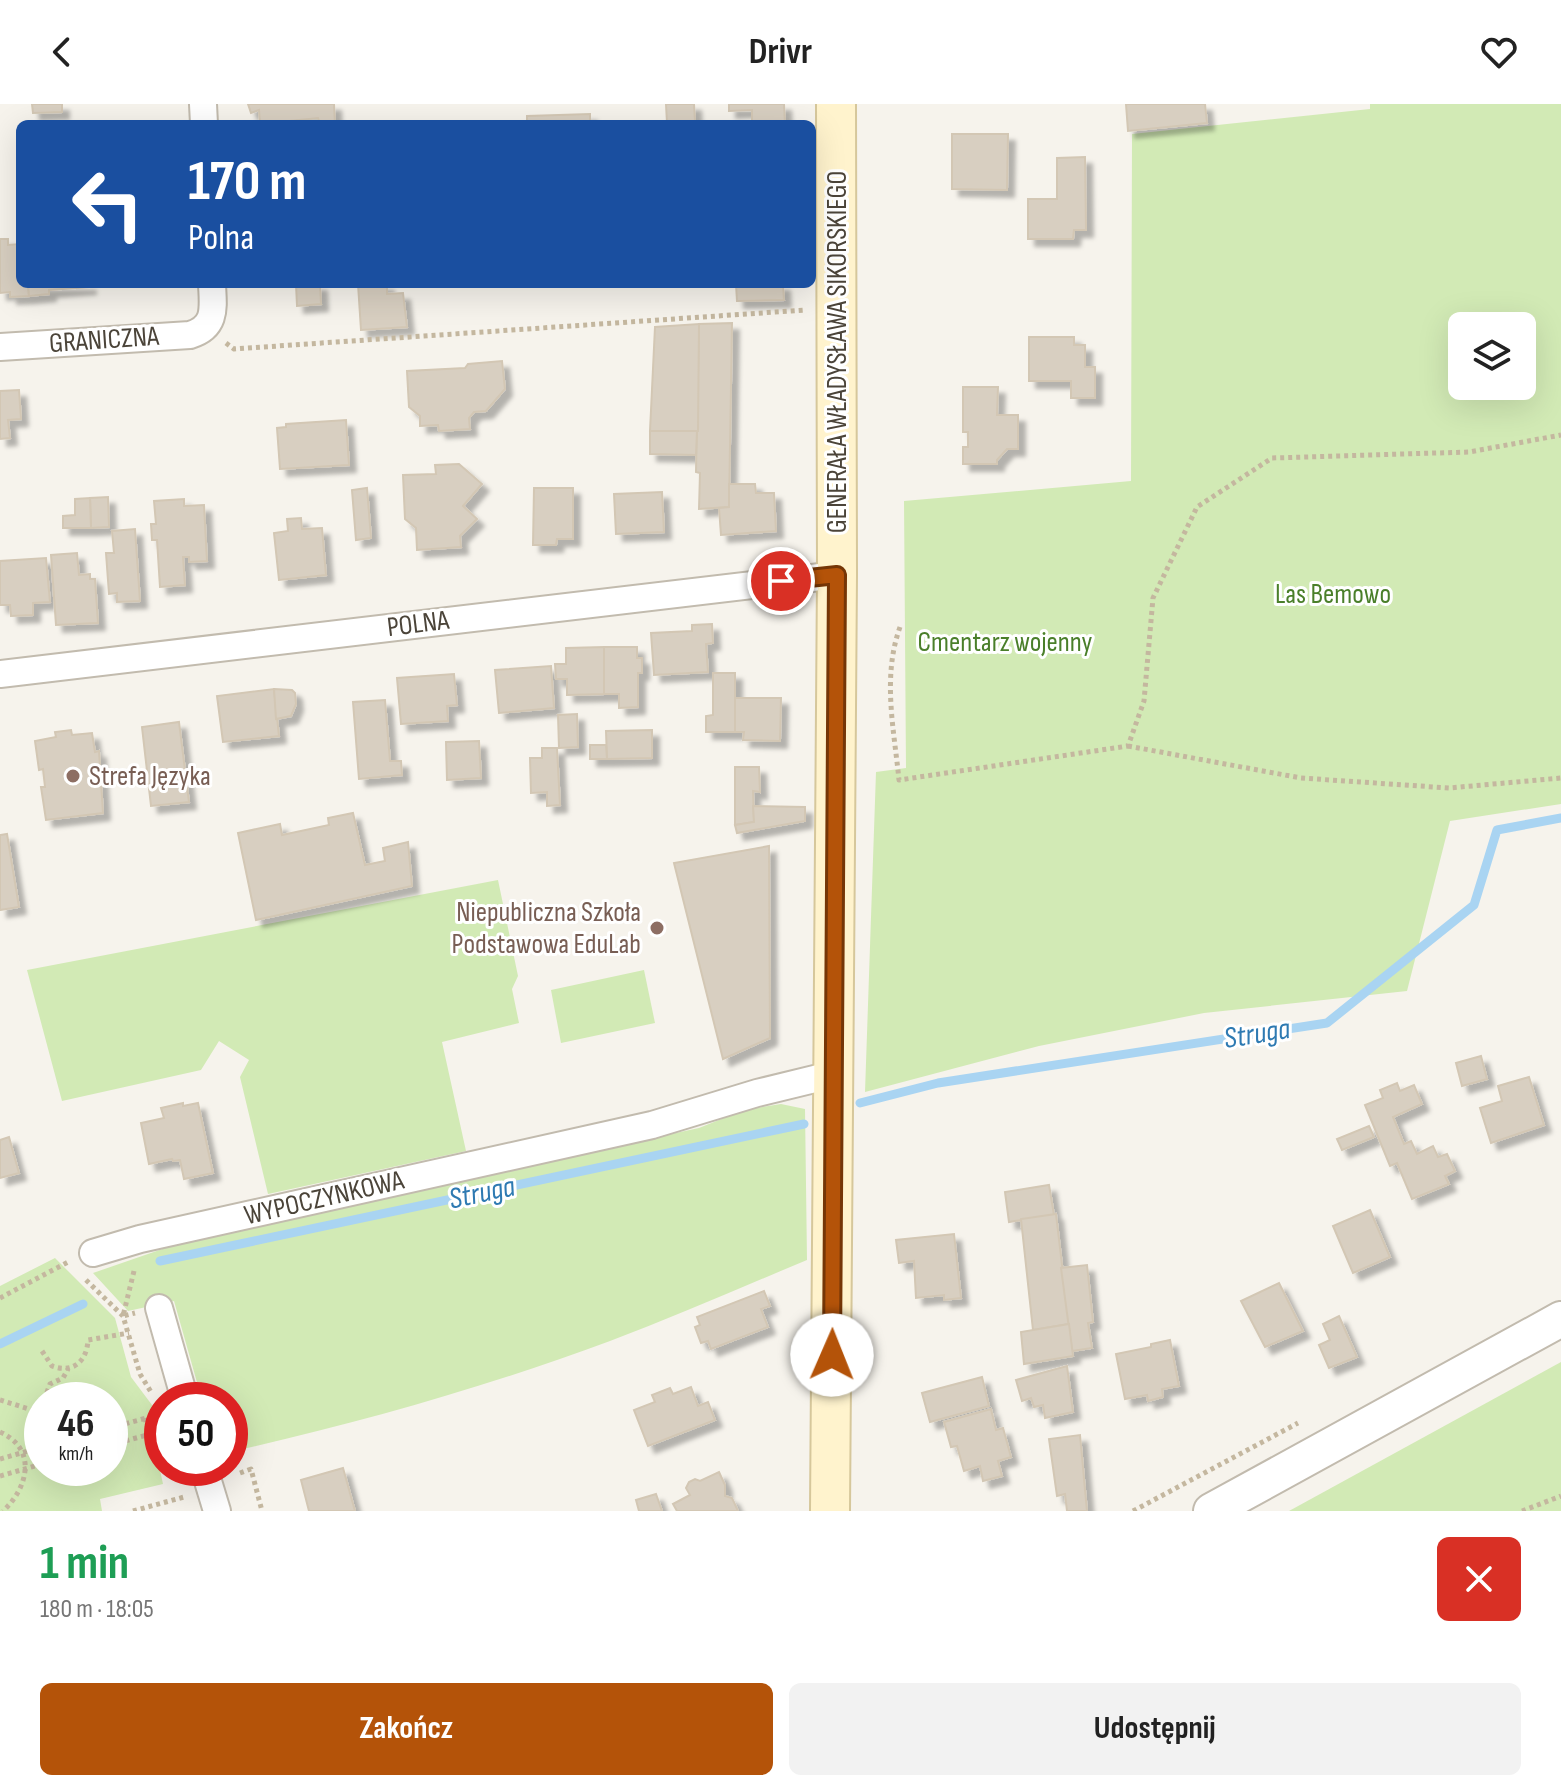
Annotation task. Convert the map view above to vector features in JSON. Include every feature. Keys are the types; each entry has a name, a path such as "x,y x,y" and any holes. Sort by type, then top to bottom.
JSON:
{"main road":[{"name":"GENERAŁA WŁADYSŁAWA SIKORSKIEGO","path":"830,1511 835,1074 836,104"}],"street":[{"path":"206,328 213,312 212,288"},
{"name":"GRANICZNA","path":"0,347 190,335 206,328"},
{"name":"POLNA","path":"0,674 837,575"},
{"name":"WYPOCZYNKOWA","path":"93,1253 140,1239 652,1125 757,1093 835,1074"},
{"path":"159,1308 180,1382"},
{"path":"1211,1511 1561,1319"},
{"path":"209,1486 217,1511"}],"path":[{"path":"206,328 234,349 837,307"},
{"path":"1128,746 1144,701 1153,598 1197,507 1272,458 1469,452 1561,435"},
{"path":"900,627 892,648 889,682 899,780 1128,746 1301,778 1449,788 1561,778"},
{"path":"123,1316 140,1239"},
{"path":"0,1298 68,1262 123,1316 145,1382"},
{"path":"42,1351 52,1366 68,1369 85,1357 88,1340 129,1333"},
{"path":"54,1382 63,1378 68,1369"},
{"path":"0,1400 24,1408"},
{"path":"0,1432 13,1439 24,1463"},
{"path":"0,1459 24,1452"},
{"path":"248,1470 251,1469 262,1511"},
{"path":"0,1476 24,1470"},
{"path":"3,1511 23,1487 24,1481"},
{"path":"1522,1511 1561,1496"},
{"path":"133,1511 185,1497"}],"green space":[{"name":"Las Bemowo","path":"1370,104 1561,104 1561,804 1450,821 1407,991 1204,1013 1039,1046 865,1092 876,772 906,768 904,501 1131,481 1132,134 1370,109"},
{"path":"498,880 518,976 512,989 519,1023 442,1042 466,1151 268,1194 240,1077 249,1060 219,1041 201,1070 62,1101 27,970"},
{"path":"644,970 655,1023 561,1043 551,990"},
{"path":"781,1104 805,1109 807,1260 563,1358 422,1403 278,1441 248,1448 248,1382 197,1382 174,1301 128,1311 93,1273 174,1245 274,1219 699,1128 744,1110"},
{"path":"55,1258 115,1318 131,1377 144,1394 144,1486 155,1486 100,1499 102,1511 0,1511 0,1286"},
{"path":"1561,1362 1561,1511 1289,1511"}],"building":[{"path":"32,104 62,104 62,112 33,113"},
{"path":"248,104 334,104 335,120 260,120 259,110 251,113"},
{"path":"666,104 694,104 695,120 667,120"},
{"path":"729,104 784,104 785,120 752,120 752,110 729,111"},
{"path":"1126,104 1205,104 1207,123 1128,131"},
{"path":"590,114 590,120 527,120 527,116"},
{"path":"952,134 1008,134 1007,190 952,189"},
{"path":"1085,157 1086,230 1074,230 1073,239 1028,239 1028,199 1057,199 1057,158"},
{"path":"0,239 8,239 8,245 16,244 16,288 28,288 29,296 10,297 10,292 0,293"},
{"path":"28,288 76,288 49,290 49,294 29,296"},
{"path":"296,288 320,288 321,304 297,306"},
{"path":"358,288 387,288 387,294 403,293 407,327 361,330"},
{"path":"736,288 783,288 784,300 737,301"},
{"path":"732,323 729,507 699,509 700,473 696,472 699,324"},
{"path":"699,324 698,431 650,431 655,327"},
{"path":"1029,337 1074,337 1074,345 1085,345 1085,367 1095,367 1095,398 1071,398 1071,381 1029,381"},
{"path":"502,361 505,389 486,411 474,412 469,418 470,429 439,431 438,425 420,426 420,416 409,407 407,371 465,368 468,364"},
{"path":"963,387 998,387 997,415 1018,415 1018,449 1007,449 997,464 963,464 963,447 968,447 968,432 963,432"},
{"path":"19,390 21,419 8,420 10,438 0,439 0,391"},
{"path":"346,420 349,465 280,469 277,428 286,427 286,424"},
{"path":"650,431 697,431 696,455 650,454"},
{"path":"459,464 482,484 463,506 477,519 460,536 461,547 417,550 416,528 405,519 403,475 436,474 435,465"},
{"path":"729,484 755,484 756,493 774,493 776,531 721,535 719,508 729,507"},
{"path":"367,488 371,538 356,540 352,490"},
{"path":"534,488 573,488 573,539 557,539 556,545 533,545"},
{"path":"662,492 664,532 616,534 614,494"},
{"path":"108,497 109,527 91,528 90,498"},
{"path":"90,498 91,528 63,528 63,516 75,515 75,499"},
{"path":"184,499 184,506 204,505 207,561 189,562 189,557 183,557 185,585 160,587 157,540 152,540 151,524 156,524 154,501"},
{"path":"301,518 302,529 322,528 326,575 279,580 274,533 288,531 287,519"},
{"path":"135,529 140,601 117,602 117,593 109,594 106,553 114,553 112,531"},
{"path":"77,553 79,575 90,574 90,579 95,579 98,623 56,625 51,555"},
{"path":"46,558 50,602 33,603 33,615 11,616 10,605 0,605 0,561"},
{"path":"712,624 713,643 706,644 708,672 654,675 651,633 692,631 692,625"},
{"path":"604,647 604,694 567,695 567,679 556,679 555,664 566,664 566,648"},
{"path":"604,647 637,647 637,658 642,658 642,673 638,673 638,707 619,708 619,694 604,694"},
{"path":"551,666 554,708 499,713 495,670"},
{"path":"713,673 735,673 735,732 706,732 706,716 713,715"},
{"path":"454,674 457,705 447,706 448,721 401,724 397,678"},
{"path":"274,689 279,736 223,742 217,696"},
{"path":"274,689 295,693 296,704 291,716 276,719"},
{"path":"735,698 781,698 780,741 743,740 744,732 735,732"},
{"path":"385,700 390,761 401,761 402,775 359,779 353,702"},
{"path":"577,714 578,747 559,748 558,715"},
{"path":"179,722 189,802 151,806 142,727"},
{"name":"Strefa Języka","path":"71,730 72,735 92,733 95,752 99,751 103,813 46,820 41,787 45,787 43,769 39,770 35,741 56,737 55,732"},
{"path":"652,730 652,758 607,759 606,731"},
{"path":"479,741 481,778 447,780 446,742"},
{"path":"590,745 606,745 607,759 590,759"},
{"path":"542,748 557,748 560,805 547,806 547,792 531,793 530,758 542,758"},
{"path":"735,767 759,767 760,792 753,791 754,822 735,825"},
{"path":"753,806 805,807 805,821 737,833 735,825 754,822"},
{"path":"353,813 365,865 385,861 383,848 408,842 412,886 256,920 238,833 280,824 282,835 329,825 328,818"},
{"path":"7,834 19,907 0,910 0,835"},
{"path":"769,846 770,1038 723,1059 674,863"},
{"path":"1481,1056 1487,1079 1462,1086 1456,1063"},
{"path":"1529,1077 1544,1125 1491,1143 1480,1108 1502,1101 1498,1086"},
{"path":"1397,1083 1400,1091 1414,1085 1422,1104 1393,1117 1404,1144 1411,1141 1417,1154 1433,1146 1438,1157 1447,1154 1455,1171 1445,1176 1449,1184 1412,1199 1397,1163 1390,1166 1365,1105 1383,1098 1380,1090"},
{"path":"183,1103 183,1106 198,1103 213,1173 184,1179 180,1160 149,1164 141,1123 164,1118 161,1108"},
{"path":"1369,1126 1374,1137 1342,1150 1337,1139"},
{"path":"9,1137 19,1173 0,1178 0,1140"},
{"path":"1049,1185 1054,1215 1009,1222 1005,1192"},
{"path":"1370,1210 1390,1257 1353,1273 1333,1226"},
{"path":"1056,1214 1069,1324 1033,1330 1021,1219"},
{"path":"954,1234 961,1298 944,1300 944,1295 916,1298 914,1261 899,1263 896,1240"},
{"path":"1087,1265 1093,1322 1088,1323 1092,1348 1072,1351 1061,1268"},
{"path":"1279,1283 1303,1331 1265,1347 1241,1301"},
{"path":"764,1291 770,1306 761,1309 768,1327 711,1349 708,1341 701,1343 695,1327 700,1325 697,1317"},
{"path":"1339,1316 1357,1357 1329,1368 1319,1345 1330,1340 1323,1324"},
{"path":"1069,1324 1073,1356 1024,1364 1021,1332"},
{"path":"1170,1340 1179,1386 1162,1389 1163,1397 1148,1401 1147,1395 1125,1399 1116,1354"},
{"path":"1067,1366 1073,1412 1045,1418 1043,1405 1034,1407 1031,1398 1022,1401 1016,1380"},
{"path":"982,1377 989,1406 930,1422 922,1393"},
{"path":"691,1387 698,1406 708,1402 715,1420 648,1446 634,1410 655,1402 652,1395 670,1388 673,1394"},
{"path":"991,1409 996,1430 1003,1428 1011,1457 998,1461 1002,1476 983,1481 980,1466 964,1471 957,1446 951,1447 944,1422"},
{"path":"1080,1435 1087,1511 1067,1511 1065,1494 1057,1496 1049,1439"},
{"path":"343,1468 355,1511 309,1511 301,1480"},
{"path":"719,1472 725,1485 725,1496 732,1498 738,1511 677,1511 673,1504 690,1495 686,1488 689,1482 695,1479 700,1481"},
{"path":"656,1494 662,1511 639,1511 636,1500"}],"waterway":[{"name":"Struga","path":"860,1103 938,1083 1327,1023 1474,905 1497,830 1561,818"},
{"name":"Struga","path":"160,1261 804,1124"},
{"name":"Struga","path":"0,1344 83,1304"}],"place":[{"name":"Strefa Języka","path":"73,776"},
{"name":"Niepubliczna Szkoła Podstawowa EduLab","path":"657,928"}],"route":[{"path":"781,581 837,575 832,1355"}],"park label":[{"name":"Cmentarz wojenny","path":"1005,642"}]}
